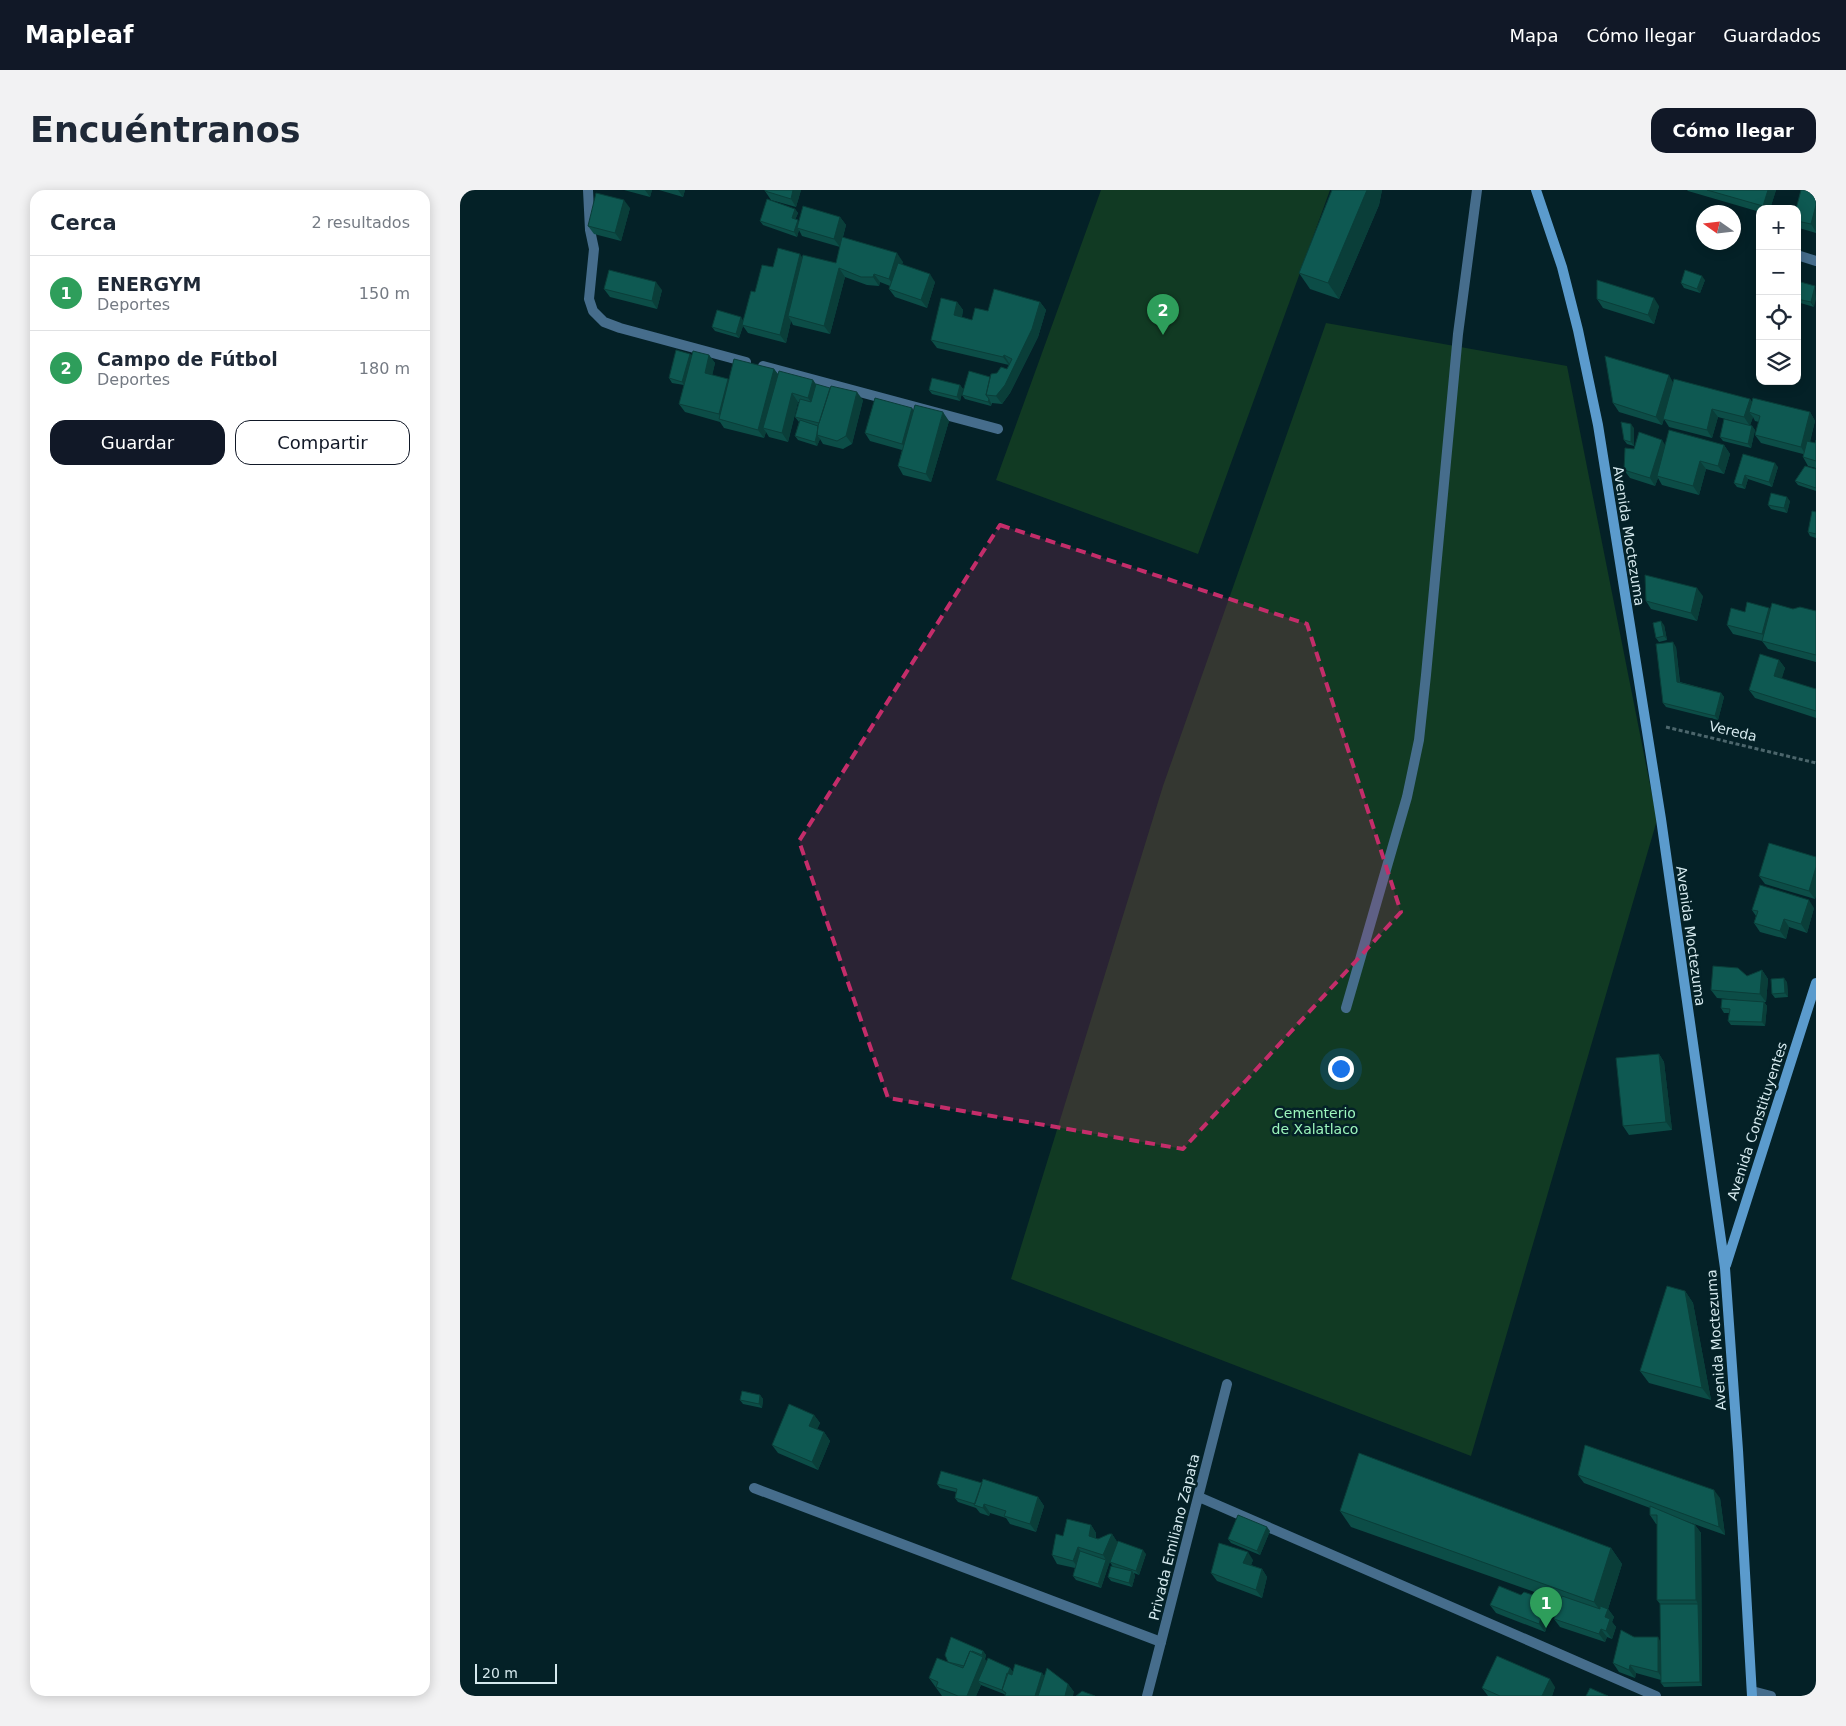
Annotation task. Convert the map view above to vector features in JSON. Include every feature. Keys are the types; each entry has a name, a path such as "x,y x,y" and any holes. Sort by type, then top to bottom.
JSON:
{"main road":[{"name":"Avenida Moctezuma","path":"1536,190 1562,267 1578,330 1598,425 1662,829 1725,1268 1739,1460 1752,1694"},
{"name":"Avenida Constituyentes","path":"1725,1268 1816,983"}],"street":[{"path":"588,190 590,230 594,249 589,299 592,312 604,322 620,328 998,428"},
{"path":"1346,1008 1407,797 1419,740 1458,334 1478,190"},
{"path":"1801,256 1816,261"},
{"name":"Privada Emiliano Zapata","path":"1147,1696 1227,1384"},
{"path":"754,1488 1161,1642"},
{"path":"1199,1496 1656,1696"},
{"path":"1752,1694 1771,1696"}],"path":[{"name":"Vereda","path":"1644,722 1816,763"}],"highlighted area":[{"path":"1000,525 1307,624 1401,912 1183,1149 888,1098 799,841"}],"green space":[{"path":"1101,190 1330,190 1198,554 996,480"},
{"name":"Cementerio de Xalatlaco","path":"1326,323 1567,366 1657,820 1471,1456 1011,1279 1163,786"}],"building":[{"path":"765,190 793,190 791,199"},
{"path":"1332,190 1367,190 1328,283 1299,273"},
{"path":"1707,190 1768,190 1763,205"},
{"path":"1801,190 1816,190 1816,205 1811,224 1801,222 1801,205 1797,205"},
{"path":"596,193 624,200 615,233 588,226"},
{"path":"767,199 795,209 792,218 798,220 794,232 760,221"},
{"path":"803,206 840,217 834,239 797,228"},
{"path":"842,237 897,253 889,279 874,274 873,277 861,277 839,268 824,326 788,316 803,255 836,263"},
{"path":"778,248 800,254 780,335 742,325 751,291 755,292 762,265 773,267"},
{"path":"898,263 930,274 921,300 889,289"},
{"path":"609,270 656,282 652,301 604,289"},
{"path":"1685,270 1702,276 1697,289 1681,283"},
{"path":"1597,280 1654,298 1648,315 1597,299"},
{"path":"1801,282 1815,286 1811,302 1801,300"},
{"path":"994,289 1040,302 1032,329 1005,385 996,396 986,395 991,374 997,373 1001,367 1007,369 1012,359 1004,355 1003,357 931,340 941,298 957,302 954,315 972,320 975,308 988,311"},
{"path":"717,310 741,317 736,334 712,327"},
{"path":"676,350 690,354 682,382 669,378"},
{"path":"693,351 709,355 705,373 728,379 719,414 679,404"},
{"path":"1605,356 1669,375 1656,417 1613,403"},
{"path":"734,359 774,369 758,430 719,419"},
{"path":"779,371 813,380 808,398 792,393 782,433 763,428"},
{"path":"969,371 990,377 986,395 989,399 988,402 962,395"},
{"path":"932,378 960,385 957,397 929,390"},
{"path":"1674,379 1750,399 1744,417 1712,409 1707,430 1663,419"},
{"path":"816,384 830,388 819,423 795,417 800,399 811,402"},
{"path":"831,386 857,392 846,436 837,441 817,435 818,426"},
{"path":"875,398 912,408 902,444 865,433"},
{"path":"1753,398 1810,412 1801,447 1755,435 1760,416 1749,412"},
{"path":"915,405 943,412 926,474 898,466"},
{"path":"1724,419 1752,426 1748,444 1720,437"},
{"path":"800,420 818,426 815,442 795,436"},
{"path":"1621,422 1631,424 1631,442 1624,440"},
{"path":"1669,430 1724,445 1718,466 1700,461 1693,486 1657,476"},
{"path":"1639,432 1662,440 1650,478 1624,470 1625,448 1634,449"},
{"path":"1816,440 1816,461 1803,457 1807,441 1815,443"},
{"path":"1743,454 1775,463 1769,482 1745,475 1742,485 1734,483"},
{"path":"1805,466 1816,469 1816,488 1795,481"},
{"path":"1771,493 1787,497 1784,508 1768,505"},
{"path":"1812,511 1816,512 1816,534 1808,532"},
{"path":"1645,575 1697,588 1691,613 1646,601"},
{"path":"1747,602 1769,608 1762,634 1727,625 1731,608 1745,612"},
{"path":"1772,603 1793,609 1800,607 1816,611 1816,655 1762,641"},
{"path":"1661,621 1664,636 1656,638 1653,623"},
{"path":"1673,642 1677,682 1721,693 1715,716 1663,703 1656,644"},
{"path":"1760,654 1779,660 1774,676 1816,689 1816,711 1749,690"},
{"path":"1769,843 1816,857 1816,867 1809,891 1759,876"},
{"path":"1760,885 1809,900 1801,924 1784,919 1780,931 1754,923 1758,911 1752,910"},
{"path":"1713,966 1738,968 1747,976 1762,970 1760,994 1711,990"},
{"path":"1784,978 1785,993 1772,994 1771,979"},
{"path":"1722,999 1764,1002 1762,1022 1728,1021 1730,1009 1721,1008"},
{"path":"1659,1054 1666,1122 1623,1126 1616,1058"},
{"path":"1667,1286 1685,1291 1702,1388 1640,1371"},
{"path":"742,1391 760,1395 759,1404 740,1400"},
{"path":"789,1404 814,1415 809,1426 824,1432 812,1462 772,1445"},
{"path":"1585,1445 1714,1490 1719,1527 1578,1475"},
{"path":"1359,1453 1611,1548 1594,1602 1340,1511"},
{"path":"941,1471 982,1483 975,1504 955,1498 957,1489 937,1484"},
{"path":"983,1479 1038,1497 1030,1524 1004,1516 1006,1511 984,1504 983,1508 974,1505"},
{"path":"1650,1506 1695,1525 1696,1600 1657,1600 1657,1515 1650,1515"},
{"path":"1238,1515 1267,1527 1257,1551 1228,1539"},
{"path":"1067,1519 1091,1525 1089,1536 1098,1539 1112,1534 1103,1555 1078,1547 1073,1561 1052,1555 1056,1534 1063,1536"},
{"path":"1118,1541 1143,1550 1136,1571 1110,1562"},
{"path":"1219,1543 1248,1552 1243,1563 1262,1569 1256,1590 1211,1573"},
{"path":"1080,1551 1106,1560 1098,1584 1073,1576"},
{"path":"1111,1566 1132,1571 1129,1583 1108,1577"},
{"path":"1499,1586 1521,1595 1524,1592 1547,1600 1539,1624 1490,1605"},
{"path":"1562,1596 1600,1609 1600,1606 1608,1609 1605,1617 1610,1619 1606,1631 1601,1629 1599,1634 1554,1619"},
{"path":"1660,1604 1698,1604 1700,1682 1661,1683"},
{"path":"1621,1630 1634,1637 1658,1637 1658,1672 1630,1665 1629,1670 1613,1663"},
{"path":"951,1637 983,1651 982,1655 970,1651 964,1666 948,1662 945,1655"},
{"path":"970,1651 983,1657 967,1696 958,1696 936,1687 938,1682 929,1678 937,1658 963,1668"},
{"path":"1497,1656 1550,1679 1542,1696 1500,1696 1482,1688"},
{"path":"988,1658 1010,1668 1002,1690 978,1681"},
{"path":"1015,1664 1042,1673 1035,1696 1005,1696 1006,1693 1002,1690 1007,1673 1012,1675"},
{"path":"1047,1668 1068,1684 1065,1696 1038,1696"},
{"path":"1590,1688 1608,1696 1586,1696"},
{"path":"1082,1691 1095,1696 1076,1696"}],"place":[{"name":"Campo de Fútbol","path":"1163,335"},
{"name":"ENERGYM","path":"1546,1628"}]}
